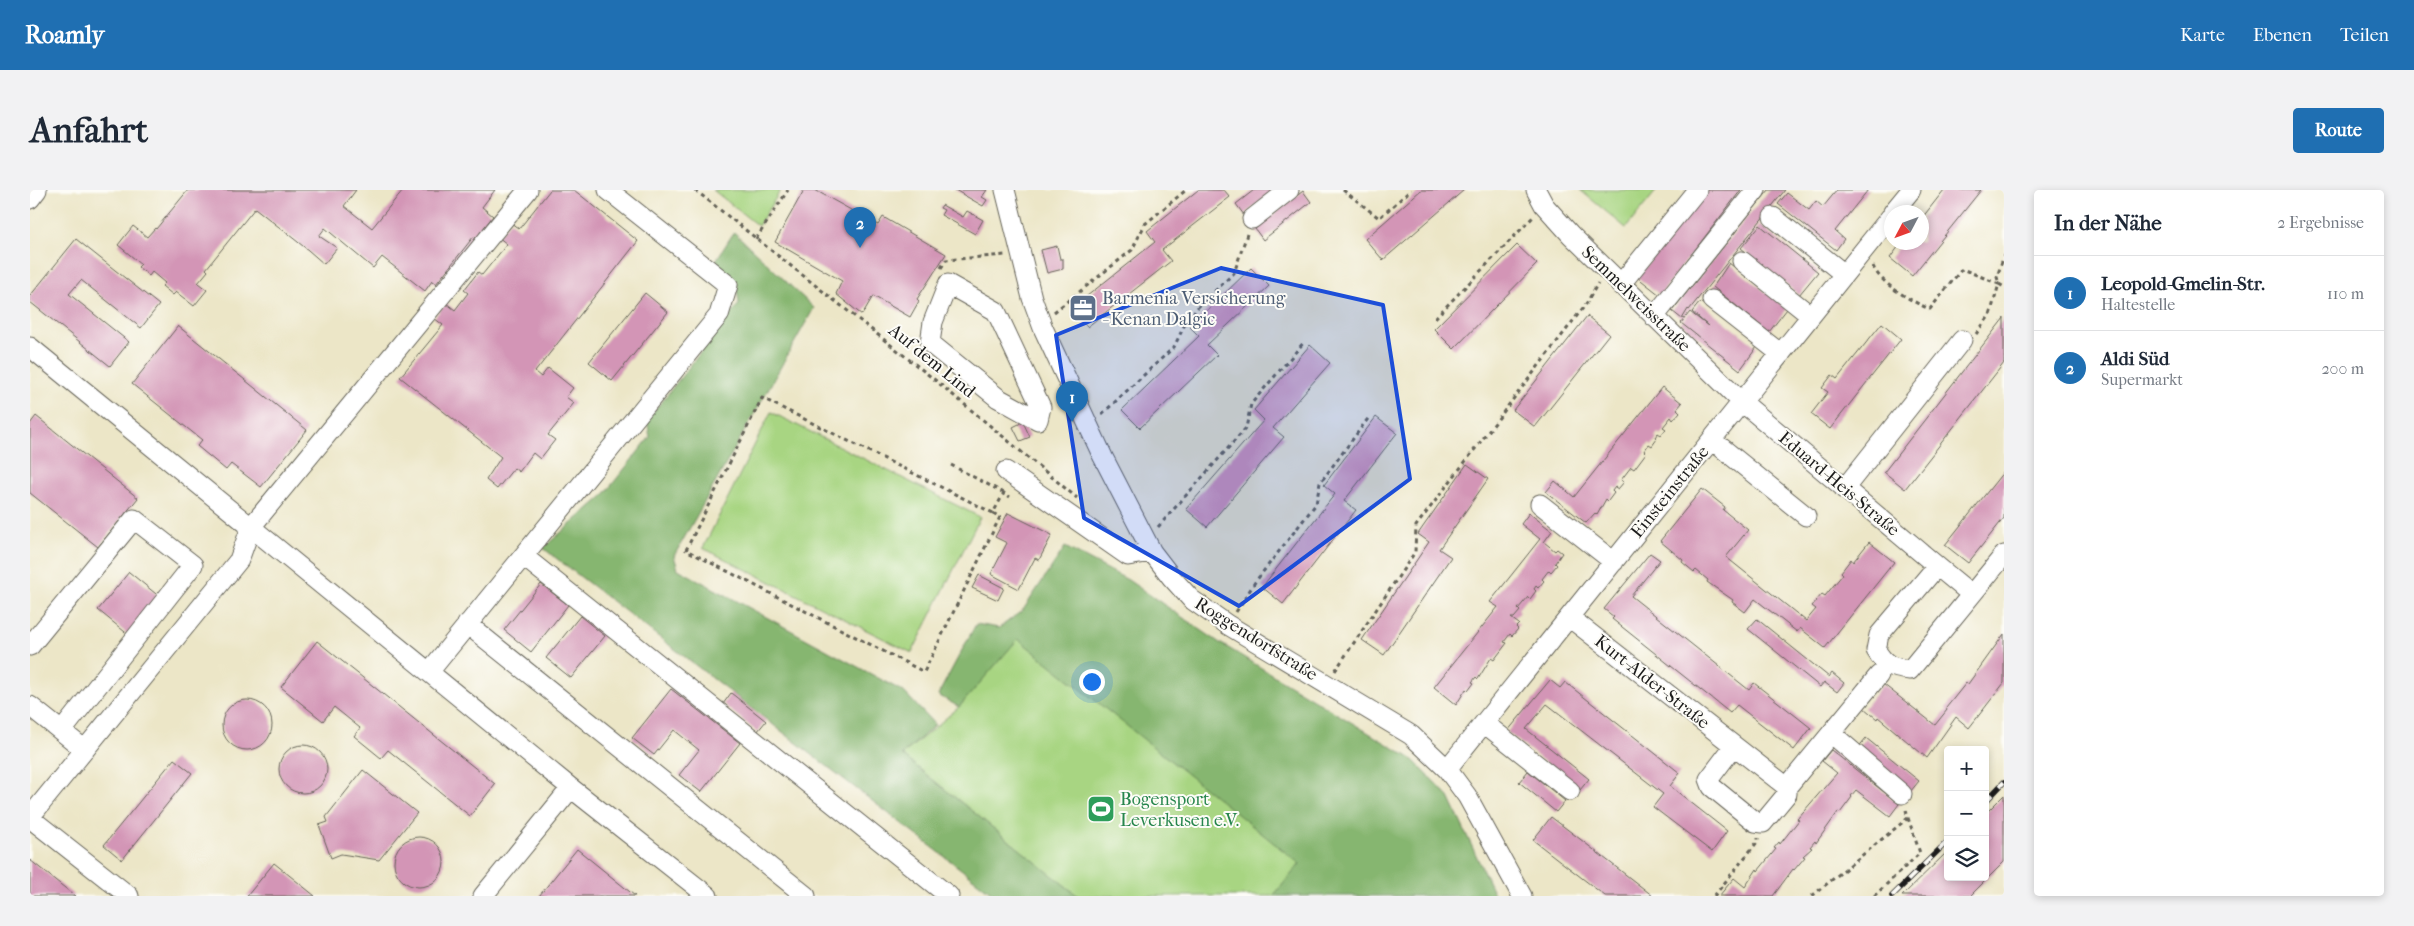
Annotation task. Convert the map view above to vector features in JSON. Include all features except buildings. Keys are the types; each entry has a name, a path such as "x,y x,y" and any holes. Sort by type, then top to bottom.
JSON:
{"street":[{"path":"30,199 37,190"},
{"path":"129,896 30,817 239,560 251,527 528,190"},
{"path":"429,672 719,315 728,285 608,190"},
{"name":"Roggendorfstraße","path":"1005,190 1032,298 1041,322 1103,457 1149,546 1172,578 1191,598 1228,625 1411,735 1447,769 1467,796 1522,896"},
{"path":"1252,219 1289,190"},
{"path":"1620,285 1697,190"},
{"path":"1654,317 1756,190"},
{"name":"Einsteinstraße","path":"1899,205 1911,190"},
{"name":"Semmelweisstraße","path":"1540,197 1571,236 1742,402"},
{"path":"1773,217 1844,274"},
{"name":"Einsteinstraße","path":"1447,769 1884,224"},
{"path":"1742,261 1811,316"},
{"path":"948,284 996,311 1041,407 1038,420 998,398 930,343 933,322 948,284"},
{"path":"1712,300 1781,354"},
{"path":"1844,489 1962,340"},
{"path":"30,347 571,788 708,896"},
{"name":"Eduard-Heis-Straße","path":"1742,402 1970,594"},
{"path":"1712,440 1806,516"},
{"path":"1006,471 1128,556 1149,546"},
{"path":"1540,504 1614,562"},
{"path":"30,646 134,520 193,565 62,731"},
{"path":"1937,566 1879,635 1876,650 1883,662 1892,667 1910,670 1970,594 2004,555"},
{"path":"523,556 949,896"},
{"name":"Kurt-Alder-Straße","path":"1569,617 1787,787"},
{"path":"467,624 806,896"},
{"path":"1734,746 1709,779 1712,787 1755,822 1762,822 1787,794 1787,787 1879,675"},
{"path":"30,706 84,750"},
{"path":"1484,723 1570,792"},
{"path":"1832,734 1902,794"},
{"path":"483,896 571,788"}],"path":[{"name":"Auf dem Lind","path":"696,190 936,380 1081,501"},
{"path":"756,239 788,190"},
{"path":"1041,322 1132,250 1145,224 1186,190"},
{"path":"1343,190 1379,218 1412,190"},
{"path":"1436,318 1540,197"},
{"path":"1088,422 1107,410 1174,347 1185,324 1198,307 1234,273 1252,219"},
{"path":"948,284 939,272 946,260 1020,253"},
{"path":"1860,254 1872,264 1876,274 1917,304 1930,309 1962,269 2004,287"},
{"path":"1962,340 1972,338 1990,315 1999,284 1997,277 2004,255"},
{"path":"1327,683 1415,552 1416,526 1586,304 1605,269"},
{"path":"1149,546 1246,428 1251,404 1305,341"},
{"path":"762,398 993,513 1000,517 924,672 686,550 762,398"},
{"path":"1228,625 1255,582 1316,504 1320,483 1370,416"},
{"path":"952,465 1013,498 1022,482"},
{"path":"993,513 1004,493"},
{"path":"1874,896 1920,853 1902,794"},
{"path":"1812,896 1908,818"},
{"path":"1714,896 1758,841 1755,822"}],"highlighted area":[{"path":"1221,268 1383,305 1410,479 1239,606 1084,518 1056,335"}],"green space":[{"path":"713,190 781,190 758,226"},
{"path":"1580,190 1657,190 1626,228"},
{"path":"734,232 814,308 674,556 678,569 904,692 935,725 902,755 1078,896 996,896 543,548 602,497 650,437 647,420 739,304 737,288 715,262"},
{"path":"771,412 980,517 912,653 703,548"},
{"path":"1065,547 1128,580 1220,643 1412,759 1449,797 1495,896 1273,896 1300,864 1018,639 959,707 938,695 976,624 999,628 1023,610"},
{"name":"Bogensport Leverkusen e.V.","path":"1018,638 1301,864 1273,896 1078,896 902,755 959,707"}],"railway":[{"path":"1989,798 2004,782"},
{"path":"1892,896 1944,845"}],"place":[{"name":"Aldi Süd","path":"860,248"},
{"name":"Barmenia Versicherung - Kenan Dalgic","path":"1083,308"},
{"name":"Leopold-Gmelin-Str.","path":"1072,422"},
{"name":"Bogensport Leverkusen e.V.","path":"1101,809"}]}
